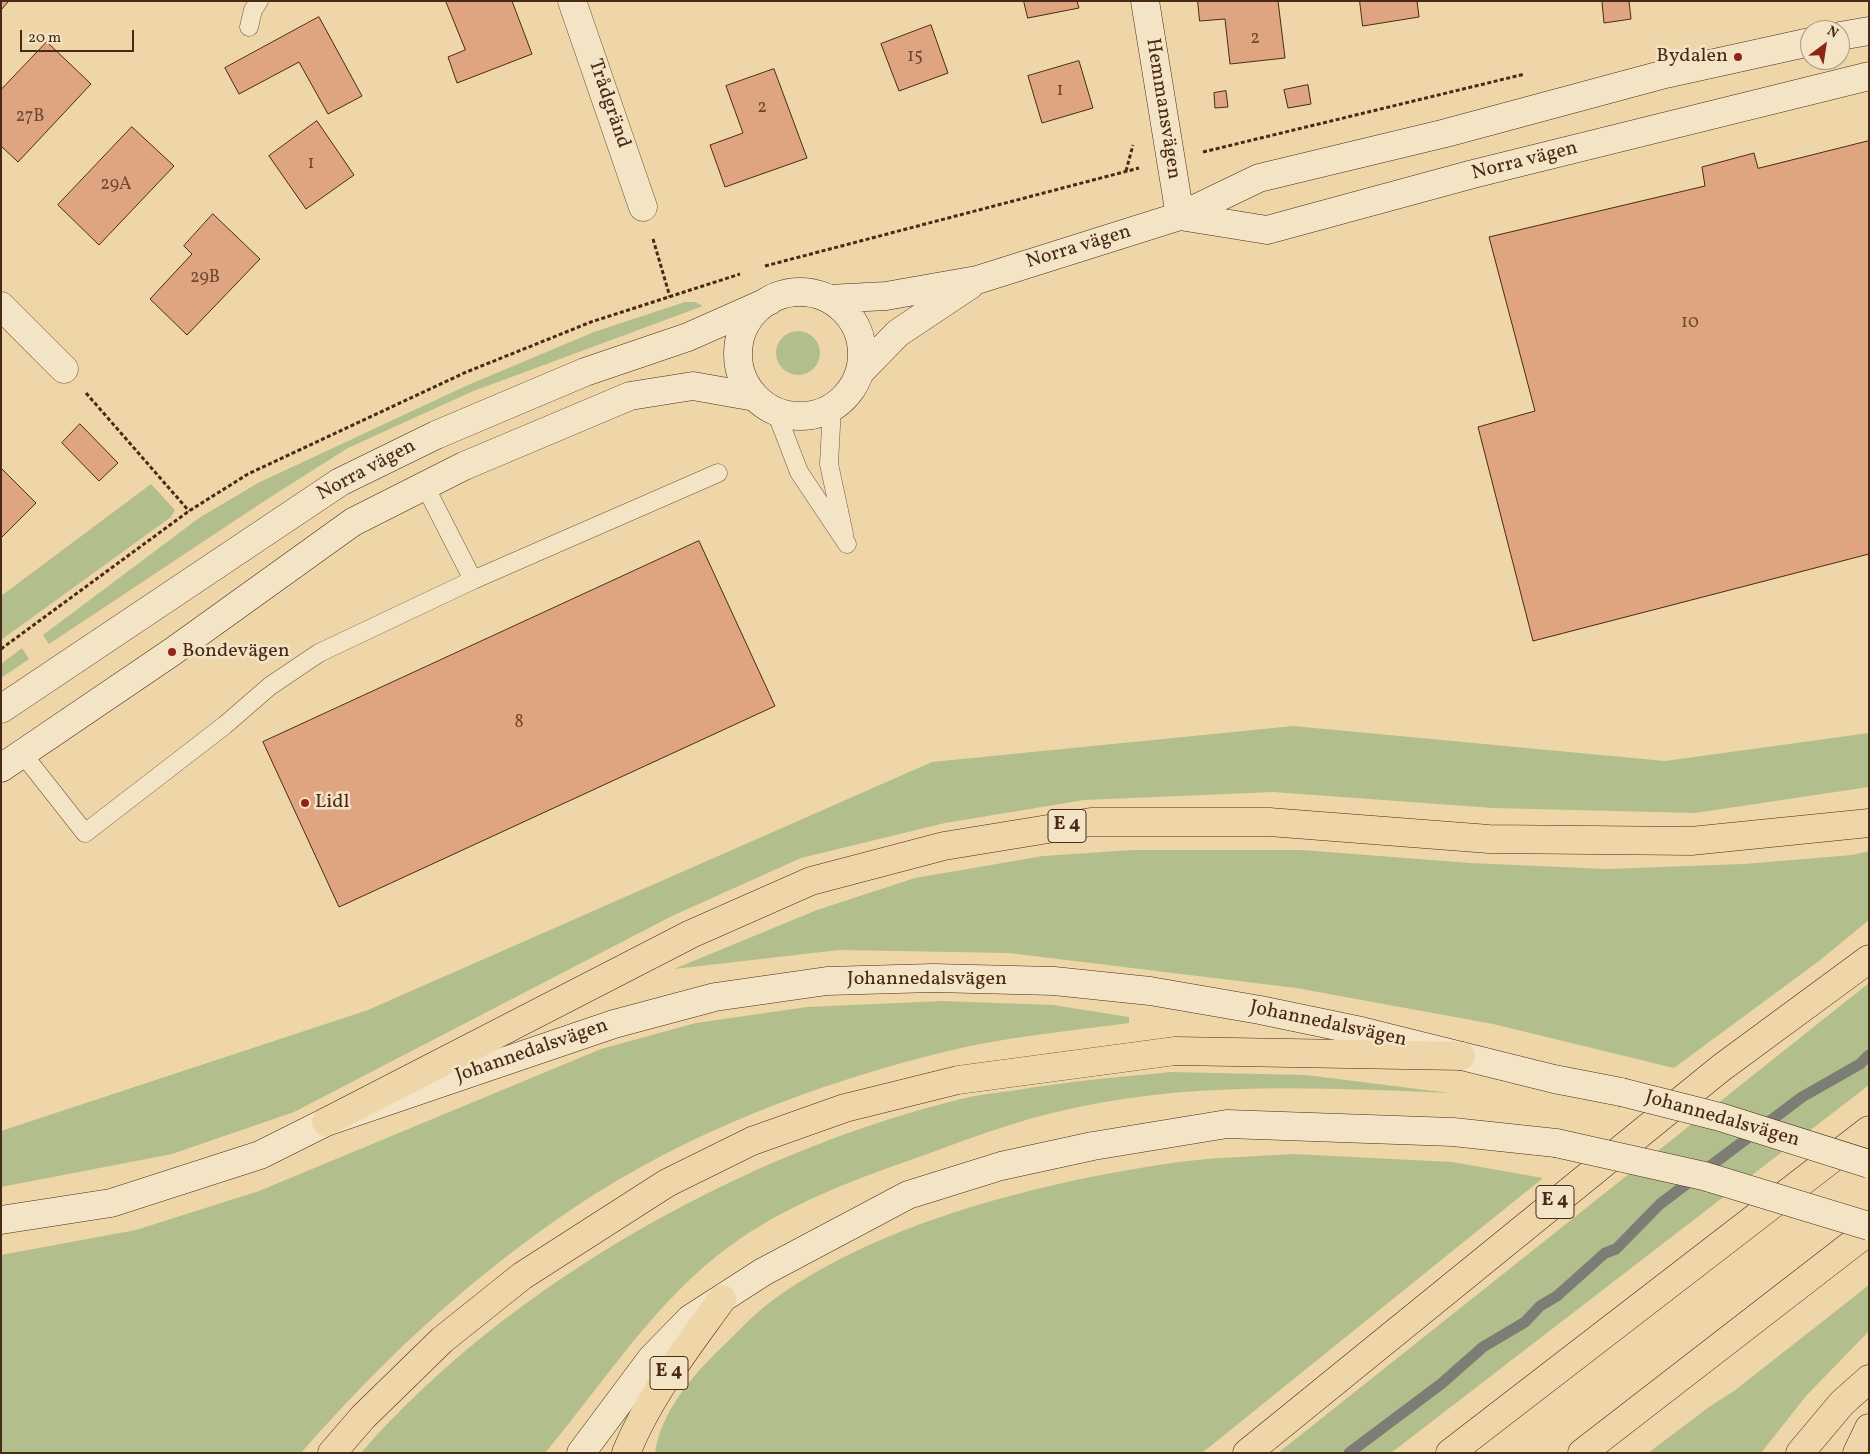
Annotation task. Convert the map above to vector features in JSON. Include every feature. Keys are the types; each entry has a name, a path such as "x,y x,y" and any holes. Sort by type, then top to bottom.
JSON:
{"highway":[{"name":"E 4","path":"326,1122 692,934 811,881 944,846 1090,822 1269,822 1489,840 1690,841 1869,823"},
{"name":"E 4","path":"1247,1453 1721,1068 1869,959"},
{"path":"332,1453 363,1416 442,1340 522,1276 667,1183 752,1141 836,1111 958,1080 1066,1064 1175,1051 1461,1056"},
{"path":"1450,1453 1869,1130"},
{"path":"1582,1453 1869,1231"},
{"name":"E 4","path":"626,1453 636,1427 660,1387 722,1299"},
{"path":"1800,1453 1842,1403 1869,1379"},
{"path":"1857,1453 1869,1428"}],"main road":[{"name":"Trådgränd","path":"572,1 643,207"},
{"name":"Hemmansvägen","path":"1145,1 1180,216"},
{"path":"1850,34 1869,31"},
{"name":"Norra vägen","path":"829,299 886,296 977,280 1180,216 1259,178 1446,133 1665,74 1800,44"},
{"name":"Norra vägen","path":"1180,216 1267,230 1473,174 1869,76"},
{"name":"Norra vägen","path":"860,372 898,333 977,280"},
{"path":"808,293 829,299 846,313 857,330 862,354 860,372 852,388 832,407 817,414 799,416 765,404 743,379 738,358 740,337 751,316 769,301 788,294 808,293"},
{"name":"Norra vägen","path":"1,708 340,482 445,431 585,372 688,337 769,301"},
{"path":"1,306 64,368"},
{"name":"Norra vägen","path":"11,761 172,652 353,522 464,466 630,396 693,386 765,404"},
{"name":"Johannedalsvägen","path":"1,1220 112,1203 260,1155 326,1122 614,1024 716,997 827,981 933,978 1054,981 1150,991 1269,1012 1361,1031 1554,1079 1621,1092 1720,1117 1869,1164"},
{"path":"581,1453 652,1358 690,1319 762,1272 908,1195 1001,1166 1093,1146 1227,1124 1453,1132 1556,1143 1704,1176 1869,1226"}],"lane":[{"path":"249,27 253,10 259,1"},
{"path":"765,404 799,472 847,544 829,464 832,407"},
{"path":"11,761 85,833 225,725 270,686 319,653 473,580 718,473"},
{"path":"425,486 473,580"}],"path":[{"path":"664,274 670,297"},
{"path":"64,368 189,511"}],"green space":[{"path":"685,302 695,302 703,306 471,392 348,448 49,644 43,635 199,518 258,483 468,385 594,332"},
{"path":"802,331 814,337 819,344 819,362 814,369 807,374 794,375 786,372 779,365 776,349 779,341 786,334"},
{"path":"151,484 175,510 171,517 1,640 1,596"},
{"path":"22,648 29,659 1,678 1,664"},
{"path":"1293,726 1665,761 1869,733 1869,787 1695,813 1493,808 1273,792 1084,800 945,823 801,858 672,916 294,1112 172,1154 1,1187 1,1131 368,1010 932,762"},
{"path":"1132,850 1302,850 1470,863 1606,869 1744,864 1852,855 1869,851 1869,920 1819,961 1674,1068 1493,1024 1296,988 1009,953 839,950 674,969 817,910 915,878 1043,856"},
{"path":"1869,983 1869,1085 1391,1453 1278,1453"},
{"path":"942,1001 1053,1005 1129,1017 1129,1023 993,1042 948,1051 850,1078 753,1114 706,1134 660,1157 572,1209 498,1263 395,1353 301,1453 1,1453 1,1255 136,1230 259,1191 601,1049 696,1023 807,1007"},
{"path":"1171,1072 1306,1075 1450,1093 1309,1088 1214,1090 1120,1099 1052,1113 987,1132 829,1191 760,1226 718,1255 693,1277 648,1324 545,1453 361,1453 420,1391 486,1334 558,1281 635,1232 715,1190 796,1153 879,1122 961,1099 1071,1082"},
{"path":"1293,1154 1452,1162 1543,1178 1202,1453 655,1453 658,1438 671,1408 712,1357 764,1307 806,1278 853,1253 902,1231 955,1212 1008,1196 1062,1183 1181,1162"},
{"path":"1869,1285 1869,1331 1806,1396 1761,1453 1648,1453 1709,1407 1734,1391"}],"building":[{"path":"1,1 9,1 1,10"},
{"path":"446,1 512,1 532,54 457,83 448,57 465,50"},
{"path":"1024,1 1077,1 1079,8 1028,18"},
{"path":"1198,1 1278,1 1285,58 1230,64 1225,19 1200,21"},
{"path":"1360,1 1417,1 1419,17 1363,26"},
{"path":"1629,1 1631,19 1604,23 1602,2"},
{"path":"319,17 362,96 328,114 299,62 239,94 225,68"},
{"path":"931,25 948,73 899,91 881,44"},
{"path":"47,42 91,84 18,162 1,146 1,90"},
{"path":"1079,61 1093,108 1042,123 1028,76"},
{"path":"774,69 807,158 725,187 710,145 743,133 726,86"},
{"path":"1308,85 1311,104 1288,108 1284,90"},
{"path":"1226,91 1228,107 1215,108 1214,93"},
{"path":"317,121 354,175 306,209 269,156"},
{"path":"132,127 174,166 99,245 58,205"},
{"path":"1869,141 1869,554 1533,641 1478,427 1535,411 1489,237 1705,186 1702,167 1754,153 1758,168"},
{"path":"213,214 260,259 187,335 150,299 192,254 184,246"},
{"path":"80,424 118,463 99,481 62,443"},
{"path":"1,468 36,503 1,538"},
{"path":"699,541 775,706 339,907 263,742"}],"waterway":[{"path":"1349,1453 1441,1384 1483,1347 1525,1322 1540,1306 1557,1296 1605,1253 1616,1249 1660,1204 1802,1097 1860,1064 1869,1055"}],"place":[{"name":"Bydalen","path":"1738,57"},
{"name":"Bondevägen","path":"172,652"},
{"name":"Lidl","path":"305,803"}]}
